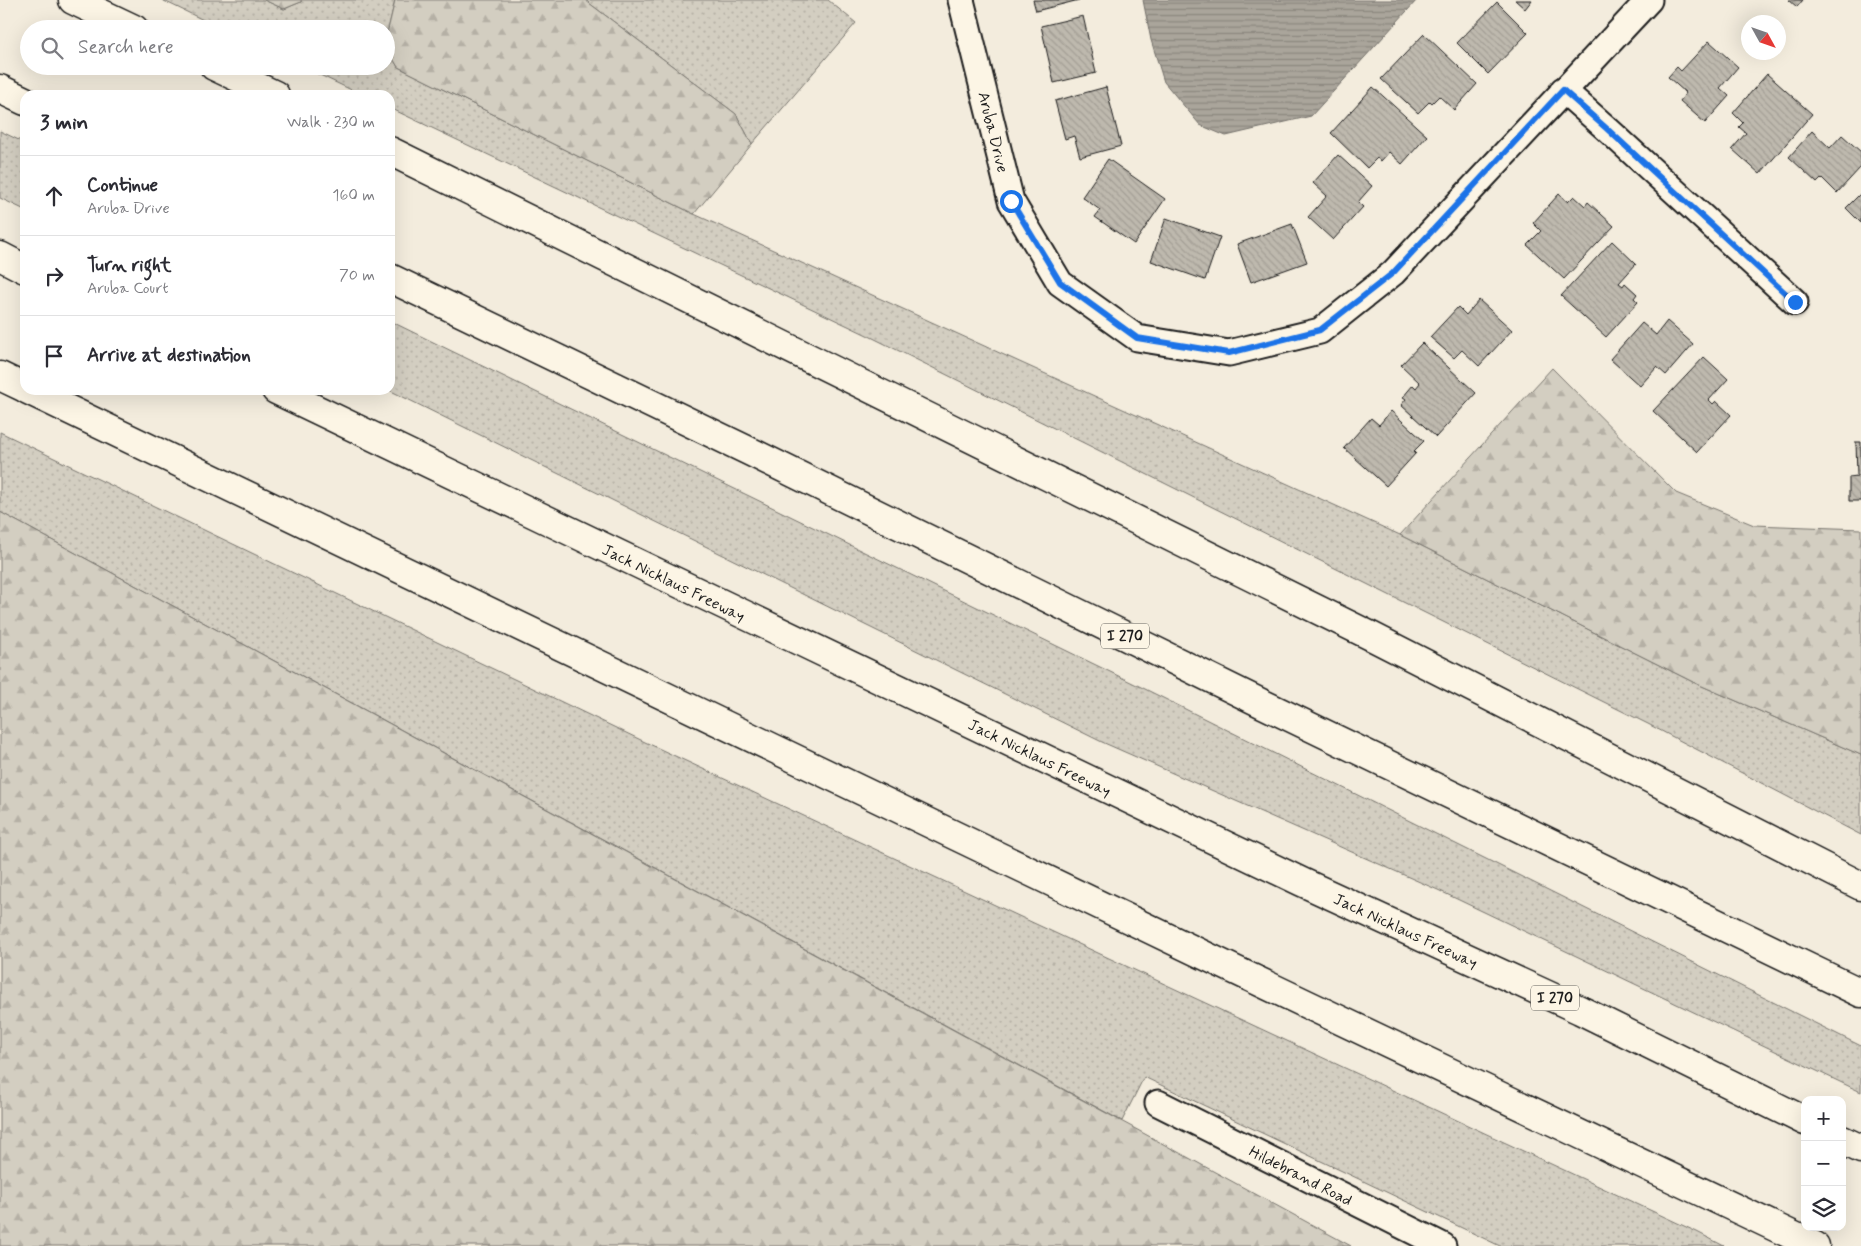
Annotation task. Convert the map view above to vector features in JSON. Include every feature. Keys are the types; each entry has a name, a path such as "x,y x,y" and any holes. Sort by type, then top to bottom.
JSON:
{"highway":[{"path":"73,0 115,20"},
{"path":"233,75 264,90"},
{"path":"0,89 20,99"},
{"path":"395,153 1369,635 1861,886"},
{"path":"0,256 20,266"},
{"name":"I 270","path":"395,280 752,452 1263,704 1861,992"},
{"path":"0,376 20,386"},
{"path":"39,395 1246,975 1815,1246"},
{"name":"Jack Nicklaus Freeway","path":"286,395 1302,882 1580,1010 1801,1119"},
{"path":"1844,1141 1861,1149"}],"street":[{"name":"Aruba Drive","path":"961,0 1011,201 1060,282 1137,338 1229,353 1320,330 1393,273 1649,0"},
{"path":"1563,90 1795,302"},
{"name":"Hildebrand Road","path":"1158,1104 1443,1246"}],"green space":[{"path":"162,0 264,0 284,9 301,2 301,0 395,0 390,20 203,20"},
{"path":"264,0 301,0 301,2 284,9"},
{"path":"395,0 585,0 736,114 752,144 694,214 398,67 395,62 395,20 390,20"},
{"path":"585,0 828,0 856,23 752,144 736,114"},
{"path":"395,62 398,67 694,214 1400,535 1695,683 1861,755 1861,835 1648,724 865,334 395,110 395,90 351,90 320,75 395,75"},
{"path":"0,131 20,141 20,208 0,198"},
{"path":"395,323 1141,687 1861,1046 1861,1092 1438,890 1102,742 395,393"},
{"path":"1552,368 1676,493 1754,525 1861,529 1861,755 1695,683 1400,535"},
{"path":"0,432 645,742 1724,1246 1500,1246 1144,1077 1122,1121 0,512"},
{"path":"0,512 1351,1246 0,1246"}],"shaded area":[{"path":"1143,0 1417,0 1311,116 1226,136 1200,125 1164,82 1151,40"}],"building":[{"path":"1033,0 1079,0 1036,11"},
{"path":"1515,0 1532,0 1525,9"},
{"path":"1789,0 1803,0 1797,7"},
{"path":"1497,2 1528,33 1488,74 1457,43"},
{"path":"1083,16 1096,73 1054,83 1041,26"},
{"path":"1424,34 1477,84 1454,110 1439,96 1432,103 1430,101 1418,113 1381,79"},
{"path":"1709,41 1738,67 1720,88 1729,96 1705,123 1680,101 1686,93 1668,77 1677,67 1681,71"},
{"path":"1767,74 1812,114 1760,174 1732,149 1746,133 1739,127 1743,123 1733,113"},
{"path":"1106,87 1121,146 1080,157 1074,136 1065,139 1055,101"},
{"path":"1373,87 1427,136 1402,164 1389,152 1381,161 1377,158 1367,168 1331,133"},
{"path":"1812,131 1830,148 1842,135 1861,152 1861,167 1837,193 1822,178 1817,183 1789,157"},
{"path":"1338,155 1372,186 1358,202 1363,207 1333,240 1308,217 1327,196 1313,183"},
{"path":"1108,159 1165,199 1134,244 1095,217 1100,210 1082,197"},
{"path":"1861,193 1861,223 1846,208"},
{"path":"1559,194 1568,202 1574,196 1585,206 1588,202 1614,226 1564,279 1527,245 1541,231 1533,223"},
{"path":"1166,218 1220,237 1205,280 1151,261"},
{"path":"1292,224 1307,262 1251,282 1237,244"},
{"path":"1612,241 1636,264 1619,283 1623,286 1625,283 1637,294 1634,298 1638,302 1606,337 1561,296"},
{"path":"1479,300 1512,330 1479,366 1462,350 1454,358 1430,337 1458,307 1466,315"},
{"path":"1667,321 1693,344 1666,375 1657,367 1640,386 1610,359 1642,323 1656,335"},
{"path":"1422,343 1476,393 1436,437 1401,405 1406,399 1403,397 1413,385 1416,388 1420,383 1401,365"},
{"path":"1704,357 1728,379 1709,400 1713,404 1716,401 1731,415 1697,452 1653,411"},
{"path":"1391,411 1424,441 1414,451 1416,453 1386,486 1344,448 1371,418 1379,425"},
{"path":"1856,442 1861,442 1861,501 1849,501 1849,477 1857,476"}],"route":[{"path":"1011,201 1060,282 1137,338 1229,353 1320,330 1393,273 1563,90 1795,302"}]}
